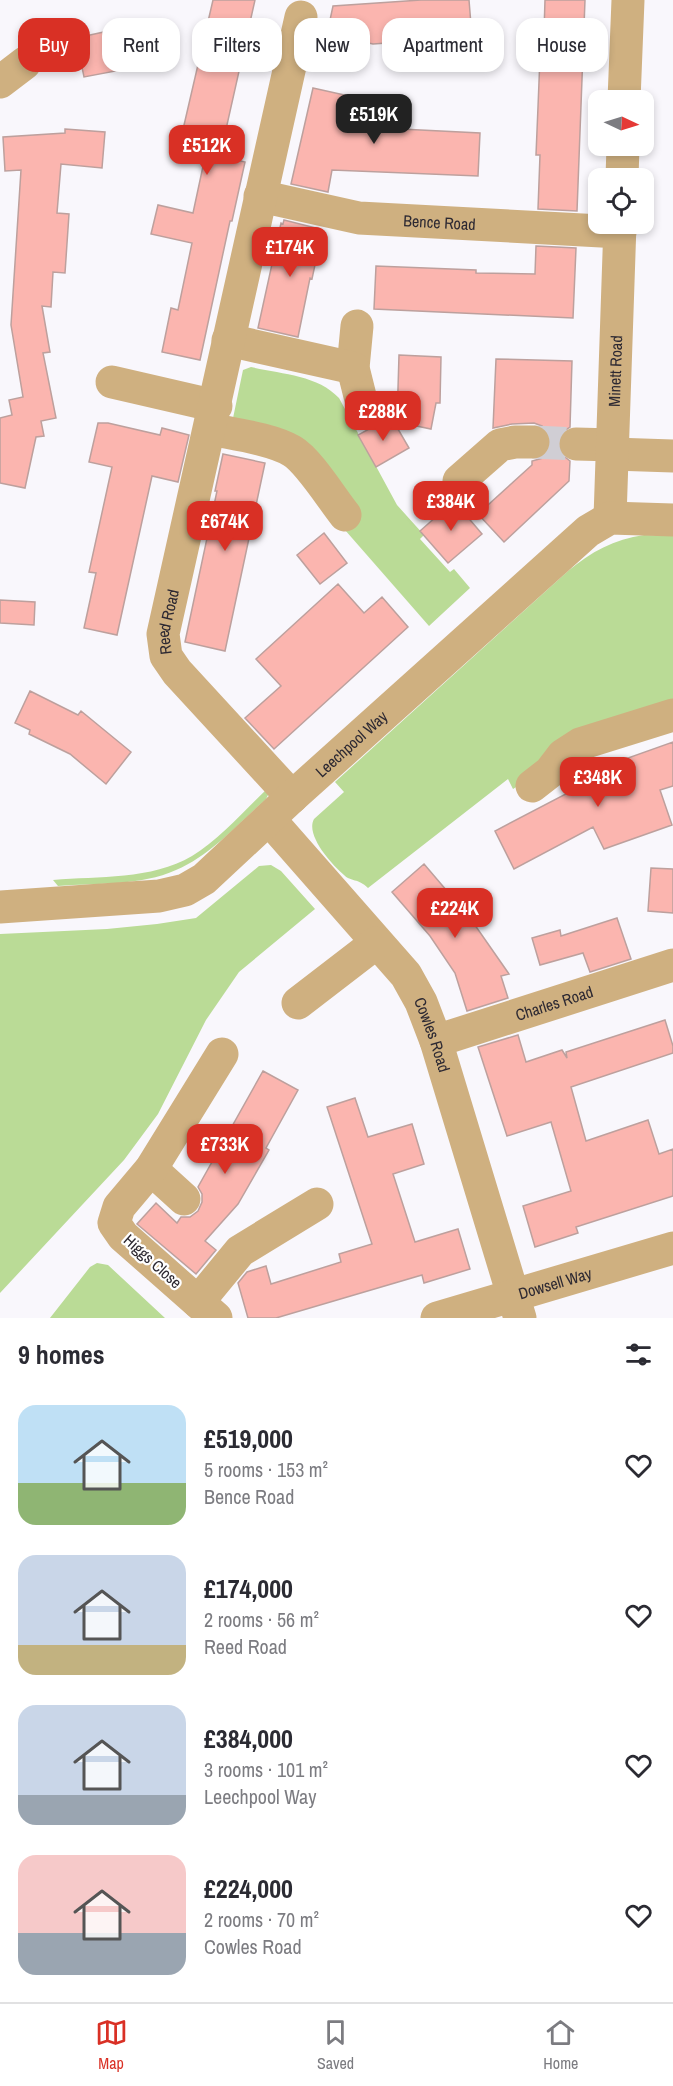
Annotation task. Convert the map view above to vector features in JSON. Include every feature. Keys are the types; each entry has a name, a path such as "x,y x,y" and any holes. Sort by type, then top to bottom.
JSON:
{"street":[{"path":"624,90 628,0"},
{"name":"Reed Road","path":"280,808 166,656 163,634 301,17"},
{"name":"Bence Road","path":"260,196 359,218 588,227"},
{"name":"Minett Road","path":"610,518 620,234"},
{"path":"228,340 356,382 357,326"},
{"path":"112,382 213,417 293,451 303,460 345,515"},
{"path":"459,481 500,444 533,442"},
{"path":"576,444 673,456"},
{"path":"610,518 673,520"},
{"name":"Leechpool Way","path":"0,907 159,896 185,890 204,879 588,531 610,518"},
{"path":"532,786 550,772 563,755 580,744 673,715"},
{"name":"Cowles Road","path":"280,808 376,943 406,975 421,1002 436,1041 517,1307"},
{"path":"298,1004 376,943"},
{"name":"Charles Road","path":"436,1041 673,965"},
{"name":"Higgs Close","path":"207,1310 123,1236 114,1223 119,1207 151,1169 222,1054"},
{"path":"151,1169 184,1199"},
{"path":"207,1310 240,1251 317,1204"},
{"name":"Dowsell Way","path":"437,1318 517,1307 673,1248"}],"green space":[{"path":"251,367 310,380 321,384 339,398 397,505 424,535 420,539 450,572 454,569 470,588 429,626 345,530 358,519 232,423 243,370"},
{"path":"644,535 673,536 673,706 534,776 513,789 508,779 368,888 344,875 321,849 312,826 314,819 344,792 335,782 568,571 603,547"},
{"path":"268,788 269,793 266,799 224,838 189,864 176,870 148,879 118,883 58,886 53,880 124,876 176,864 212,842"},
{"path":"271,865 281,871 315,909 239,972 206,1020 158,1114 124,1160 0,1293 0,934 107,929 196,918 259,866"},
{"path":"97,1263 108,1265 165,1318 50,1318 90,1267"}],"building":[{"path":"213,0 255,0 251,18 209,18"},
{"path":"421,0 469,0 470,18 382,18 382,43 373,44 370,43 370,18 330,18 333,6"},
{"path":"545,0 585,0 584,18 544,18"},
{"path":"102,32 102,72 110,72 84,77 83,72 90,72 90,35"},
{"path":"196,72 239,72 220,156 245,162 200,360 162,352 171,308 178,310 192,243 151,234 158,205 193,213 205,157 178,151"},
{"path":"539,72 582,72 577,211 538,209 540,155 536,155"},
{"path":"313,88 367,100 361,127 480,133 478,176 332,170 328,192 291,184"},
{"path":"65,129 105,132 102,168 61,164 57,213 69,214 65,273 53,272 51,307 42,306 50,352 43,353 56,418 41,421 44,436 36,437 25,488 0,483 0,418 12,415 9,400 23,397 11,325 21,170 5,171 3,137 65,133"},
{"path":"284,220 320,229 322,232 298,337 258,328 281,223 283,224"},
{"path":"536,246 576,248 573,318 374,309 376,266 476,270 476,273 535,274"},
{"path":"399,355 441,357 440,403 436,403 431,429 397,422"},
{"path":"496,359 572,361 570,427 560,434 557,444 560,453 570,461 569,481 504,542 478,514 532,465 532,461 543,458 549,451 552,441 549,432 534,423 493,428"},
{"path":"391,417 409,448 376,467 358,435"},
{"path":"98,423 108,423 160,435 162,428 189,435 178,482 152,476 117,635 84,628 96,573 89,572 112,467 89,462"},
{"path":"223,454 265,463 225,651 185,642"},
{"path":"454,501 482,534 448,563 420,531"},
{"path":"324,533 347,563 320,584 297,555"},
{"path":"338,584 364,613 382,597 408,627 274,749 245,718 281,686 256,659"},
{"path":"0,600 35,602 34,625 0,623"},
{"path":"30,691 78,715 81,711 131,752 106,784 70,754 29,734 30,730 15,723"},
{"path":"673,742 673,786 660,790 672,825 604,849 593,827 514,869 495,831 587,783 583,776"},
{"path":"424,864 470,918 509,974 501,976 508,998 467,1011 455,973 430,936 392,892"},
{"path":"651,868 673,869 673,913 648,911"},
{"path":"617,918 631,959 590,972 583,953 540,965 532,938 560,930 561,936"},
{"path":"665,1020 673,1053 571,1087 586,1141 648,1120 659,1154 673,1149 673,1196 576,1227 578,1233 535,1247 523,1206 571,1191 551,1122 507,1136 478,1047 518,1035 526,1062 562,1050 567,1058 566,1052"},
{"path":"263,1071 298,1090 266,1148 269,1150 238,1204 205,1241 216,1250 196,1274 137,1224 156,1203 177,1223 181,1217 190,1217 198,1211 202,1202 202,1194 198,1187"},
{"path":"355,1098 368,1137 412,1124 424,1164 393,1174 415,1242 458,1229 470,1269 424,1283 422,1275 276,1318 248,1318 238,1283 247,1272 266,1266 271,1284 341,1262 339,1254 372,1244 327,1107"}],"tunnel":[{"path":"533,442 576,444"}]}
